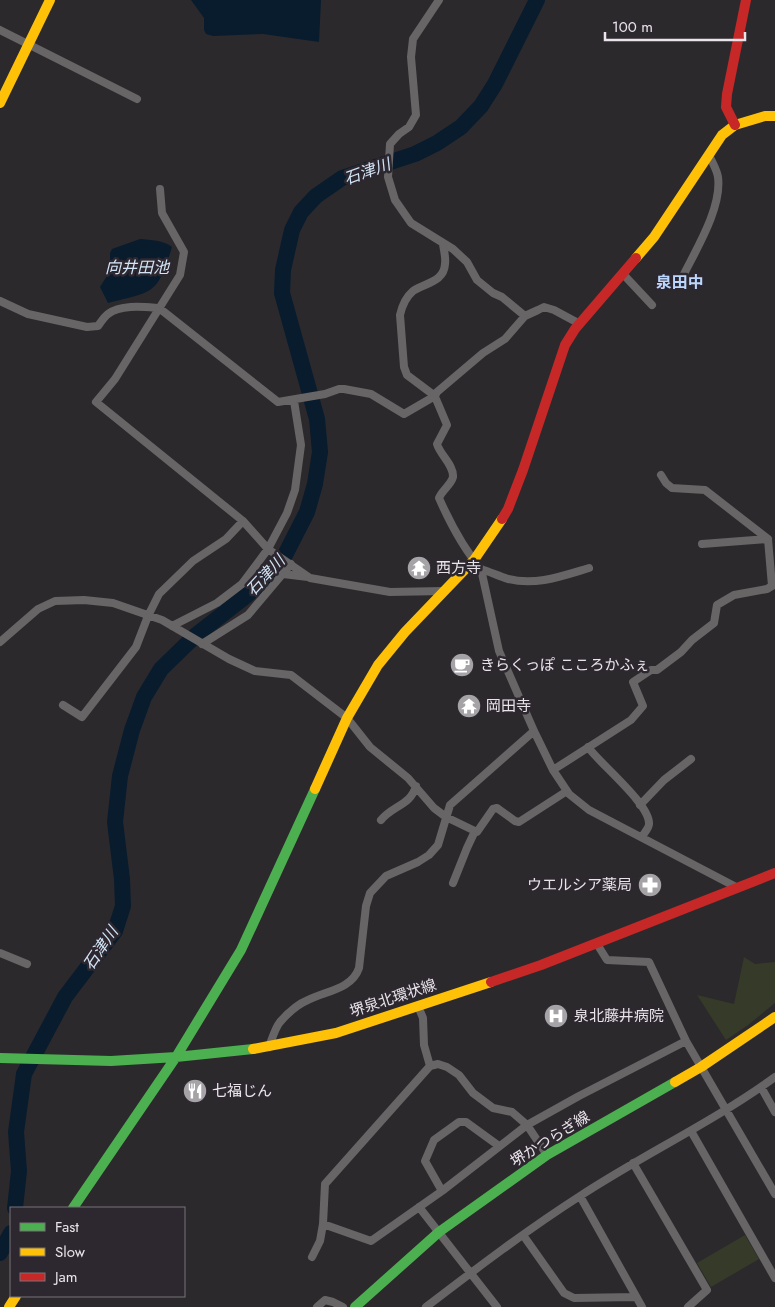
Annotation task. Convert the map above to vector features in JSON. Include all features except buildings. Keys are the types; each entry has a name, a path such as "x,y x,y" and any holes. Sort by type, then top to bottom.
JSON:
{"street":[{"path":"0,103 50,0"},
{"path":"440,0 413,39 411,57 416,115 409,127 390,144 388,177 395,200 411,223 453,249 467,262 477,280 525,316"},
{"path":"734,125 726,107 727,94 746,0"},
{"path":"0,30 137,99"},
{"path":"74,1207 176,1057 241,950 347,718 378,664 405,632 474,560 508,509 565,345 580,324 654,237 722,135 734,125 765,116 775,116"},
{"path":"684,274 706,230 716,200 718,177 709,155"},
{"path":"160,189 162,213 184,252 180,276 115,379 96,402 243,521 268,549 310,578"},
{"path":"443,244 445,266 442,274 434,281 414,291 407,298 400,315 404,367 407,375 435,396 448,425 437,444 438,449 452,469 453,476 451,482 441,492 440,498 450,524 482,569 508,579 527,582 545,581 589,568"},
{"path":"623,274 652,305"},
{"path":"0,301 28,314 87,327 98,326 106,315 111,312 135,306 160,308 278,402 325,394 339,388 371,394 404,414 435,396 483,353 505,339 525,316 544,308 554,310 580,324"},
{"path":"172,626 217,603 232,593 242,584 268,549 287,513 295,490 301,445 294,400"},
{"path":"553,770 631,720 643,706 633,682 651,670 657,670 714,623 717,605 734,595 767,589 772,586 768,539 705,490 672,488 661,475"},
{"path":"63,705 82,717 136,648 159,594 193,561 226,540 243,521"},
{"path":"702,544 768,539"},
{"path":"202,644 248,615 290,564"},
{"path":"482,569 498,651 553,770 567,791 589,810 738,888"},
{"path":"282,574 390,592 444,591"},
{"path":"0,642 38,608 55,601 84,600 113,604 162,620 229,659 254,671 291,675 347,718 370,747 416,786 434,808 446,817 476,831"},
{"path":"269,1047 279,1023 292,1011 306,1001 343,986 356,978 359,968 366,906 370,893 386,876 429,855 438,844 450,805 534,731"},
{"path":"588,747 648,816 649,825 642,837"},
{"path":"640,805 664,780 691,759"},
{"path":"381,820 388,812 405,803 414,793 416,786"},
{"path":"452,883 476,831 493,809 497,808 519,822 567,791"},
{"name":"堺泉北環状線","path":"1,1061 22,1059 111,1061 176,1057 269,1047 336,1033 541,965 775,874"},
{"path":"597,944 607,960 650,962 686,1041 775,1194"},
{"path":"0,953 27,964"},
{"path":"418,1006 423,1018 424,1045 430,1066"},
{"name":"堺かつらぎ線","path":"355,1307 439,1232 547,1155 702,1067 768,1023 775,1016"},
{"path":"323,1224 371,1242 442,1191 528,1125 579,1096 686,1041"},
{"path":"312,1257 320,1241 323,1224 325,1184 430,1066 438,1064 448,1067 459,1075 473,1093 493,1108 512,1112 528,1125 547,1155"},
{"path":"426,1307 470,1272 580,1196 690,1131 775,1077"},
{"path":"761,1087 775,1112"},
{"path":"442,1191 425,1161 434,1140 460,1122 466,1122 499,1146"},
{"path":"690,1131 775,1278"},
{"path":"633,1163 707,1290 688,1307"},
{"path":"580,1196 642,1307"},
{"path":"418,1207 497,1307"},
{"path":"523,1235 564,1293 574,1298 635,1297"},
{"path":"317,1307 325,1300 343,1307"}],"green space":[{"path":"744,957 755,964 775,962 775,1003 726,1040 697,995 734,1004"},
{"path":"745,1235 759,1259 711,1287 697,1263"}],"water":[{"path":"191,0 321,0 319,42 263,34 213,36 206,34 204,18"},
{"name":"向井田池","path":"140,239 161,242 172,247 158,283 145,293 108,303 100,287 110,271 110,253 112,249"}],"waterway":[{"name":"石津川","path":"15,1207 19,1171 16,1132 24,1074 65,997 115,931 123,906 122,879 115,822 120,776 132,730 144,697 161,669 196,635 266,578 284,557 307,512 315,484 320,452 317,419 282,293 283,270 292,230 301,212 316,196 342,178 415,154 437,143 461,127 481,106 495,84 537,0"},
{"name":"石津川","path":"0,1253 10,1235"}],"traffic: fast":[{"path":"74,1207 176,1057 241,950 315,789"},
{"path":"0,1058 111,1061 253,1049"},
{"path":"355,1307 439,1232 547,1155 675,1082"}],"traffic: slow":[{"path":"0,103 50,0"},
{"path":"636,258 654,237 722,135 735,125 765,116 775,116"},
{"path":"315,789 347,718 378,665 405,632 474,560 502,519"},
{"path":"253,1049 336,1033 491,982"},
{"path":"675,1082 701,1067 775,1017"},
{"path":"9,1307 15,1297"}],"traffic: jam":[{"path":"735,125 726,107 727,94 746,0"},
{"path":"502,519 508,509 523,470 565,345 575,329 636,258"},
{"path":"491,982 541,965 775,873"}],"place":[{"name":"西方寺","path":"419,568"},
{"name":"きらくっぽ こころかふぇ","path":"462,665"},
{"name":"岡田寺","path":"469,706"},
{"name":"ウエルシア薬局","path":"650,885"},
{"name":"泉北藤井病院","path":"556,1016"},
{"name":"七福じん","path":"195,1091"}],"district":[{"name":"泉田中","path":"680,282"}]}
